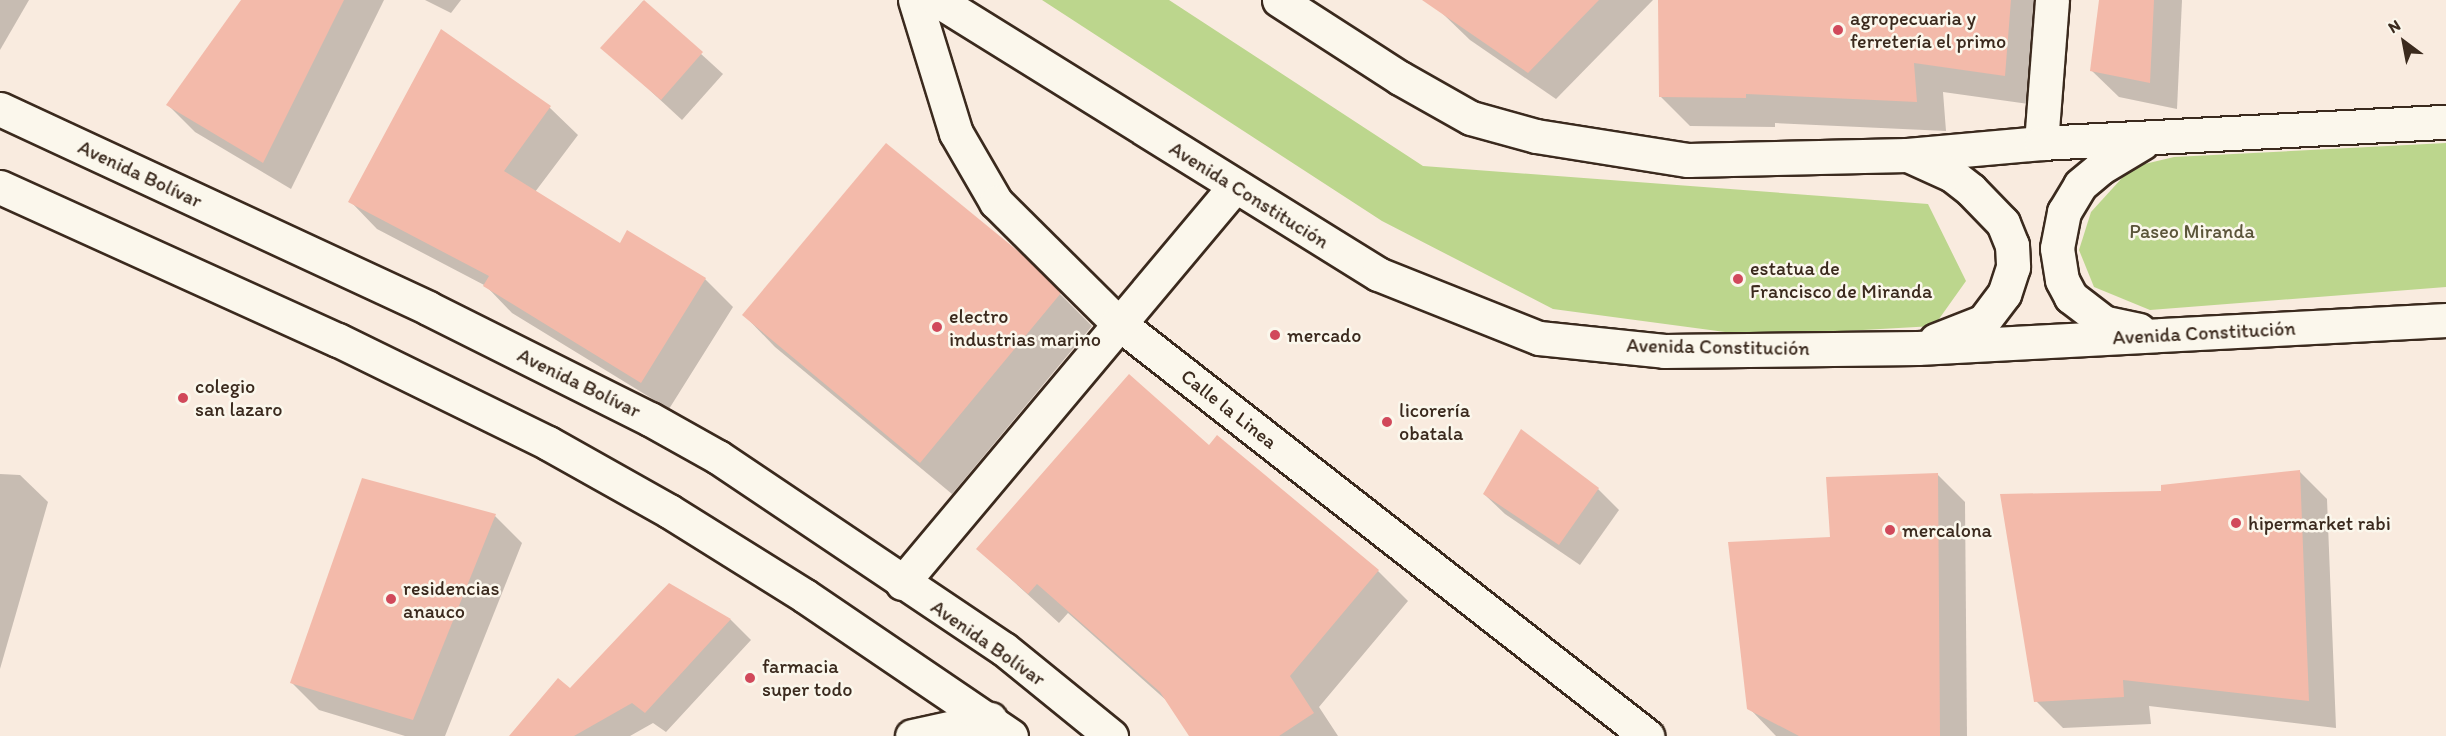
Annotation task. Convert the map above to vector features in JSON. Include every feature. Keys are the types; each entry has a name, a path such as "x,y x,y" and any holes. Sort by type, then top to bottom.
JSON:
{"street":[{"name":"Calle la Linea","path":"915,0 956,132 996,202 1117,322 1647,736"},
{"name":"Avenida Constitución","path":"937,0 1378,274 1539,338 1664,351 1918,348 2446,320"},
{"path":"1279,0 1400,78 1471,118 1536,136 1688,160 1907,154 2041,143 2146,141 2446,122"},
{"path":"2041,143 2052,0"},
{"name":"Avenida Bolívar","path":"0,109 428,308 650,419 718,457 902,583 1004,649 1111,736"},
{"path":"2146,141 2100,168 2080,185 2064,212 2057,248 2062,280 2071,297 2105,323 2164,335"},
{"path":"1907,154 1953,175 1971,190 2003,223 2012,245 2013,267 2004,294 1984,321 1918,348"},
{"path":"902,583 1117,322 1235,186"},
{"path":"0,187 338,340 548,443 669,511 805,596 1000,728"},
{"path":"912,736 1000,728"}],"green space":[{"path":"1042,0 1169,0 1423,166 1928,204 1966,281 1934,326 1755,336 1553,309 1382,221"},
{"name":"Paseo Miranda","path":"2446,143 2446,287 2150,310 2094,287 2079,250 2091,212 2132,167 2174,157"}],"building":[{"path":"241,0 344,0 263,163 166,105"},
{"path":"644,0 703,52 661,100 600,48"},
{"path":"1422,0 1599,0 1528,73"},
{"path":"1658,0 2011,0 2005,76 1914,63 1917,102 1746,94 1746,98 1659,97"},
{"path":"2099,0 2154,0 2150,83 2090,71"},
{"path":"441,29 551,106 504,171 620,243 627,230 706,278 641,383 483,286 489,276 348,202"},
{"path":"886,143 1024,256 1061,293 920,463 742,315"},
{"path":"1129,374 1209,445 1217,435 1379,570 1290,676 1314,713 1279,736 1189,736 1160,692 1037,584 1028,594 976,549"},
{"path":"1521,429 1599,488 1559,545 1483,494"},
{"path":"2300,470 2309,701 2123,680 2124,697 2034,702 2000,494 2161,491 2161,485"},
{"path":"1938,473 1940,736 1799,736 1747,709 1728,542 1830,537 1826,477"},
{"name":"residencias anauco","path":"362,478 496,514 413,720 290,683"},
{"path":"669,583 731,619 645,713 632,703 574,736 509,736 558,678 570,688"}],"place":[{"name":"agropecuaria y ferretería el primo","path":"1838,30"},
{"name":"estatua de Francisco de Miranda","path":"1738,279"},
{"name":"electro industrias marino","path":"937,327"},
{"name":"mercado","path":"1275,335"},
{"name":"colegio san lazaro","path":"183,398"},
{"name":"licorería obatala","path":"1387,422"},
{"name":"hipermarket rabi","path":"2236,523"},
{"name":"mercalona","path":"1890,530"},
{"name":"residencias anauco","path":"391,599"},
{"name":"farmacia super todo","path":"750,678"}]}
